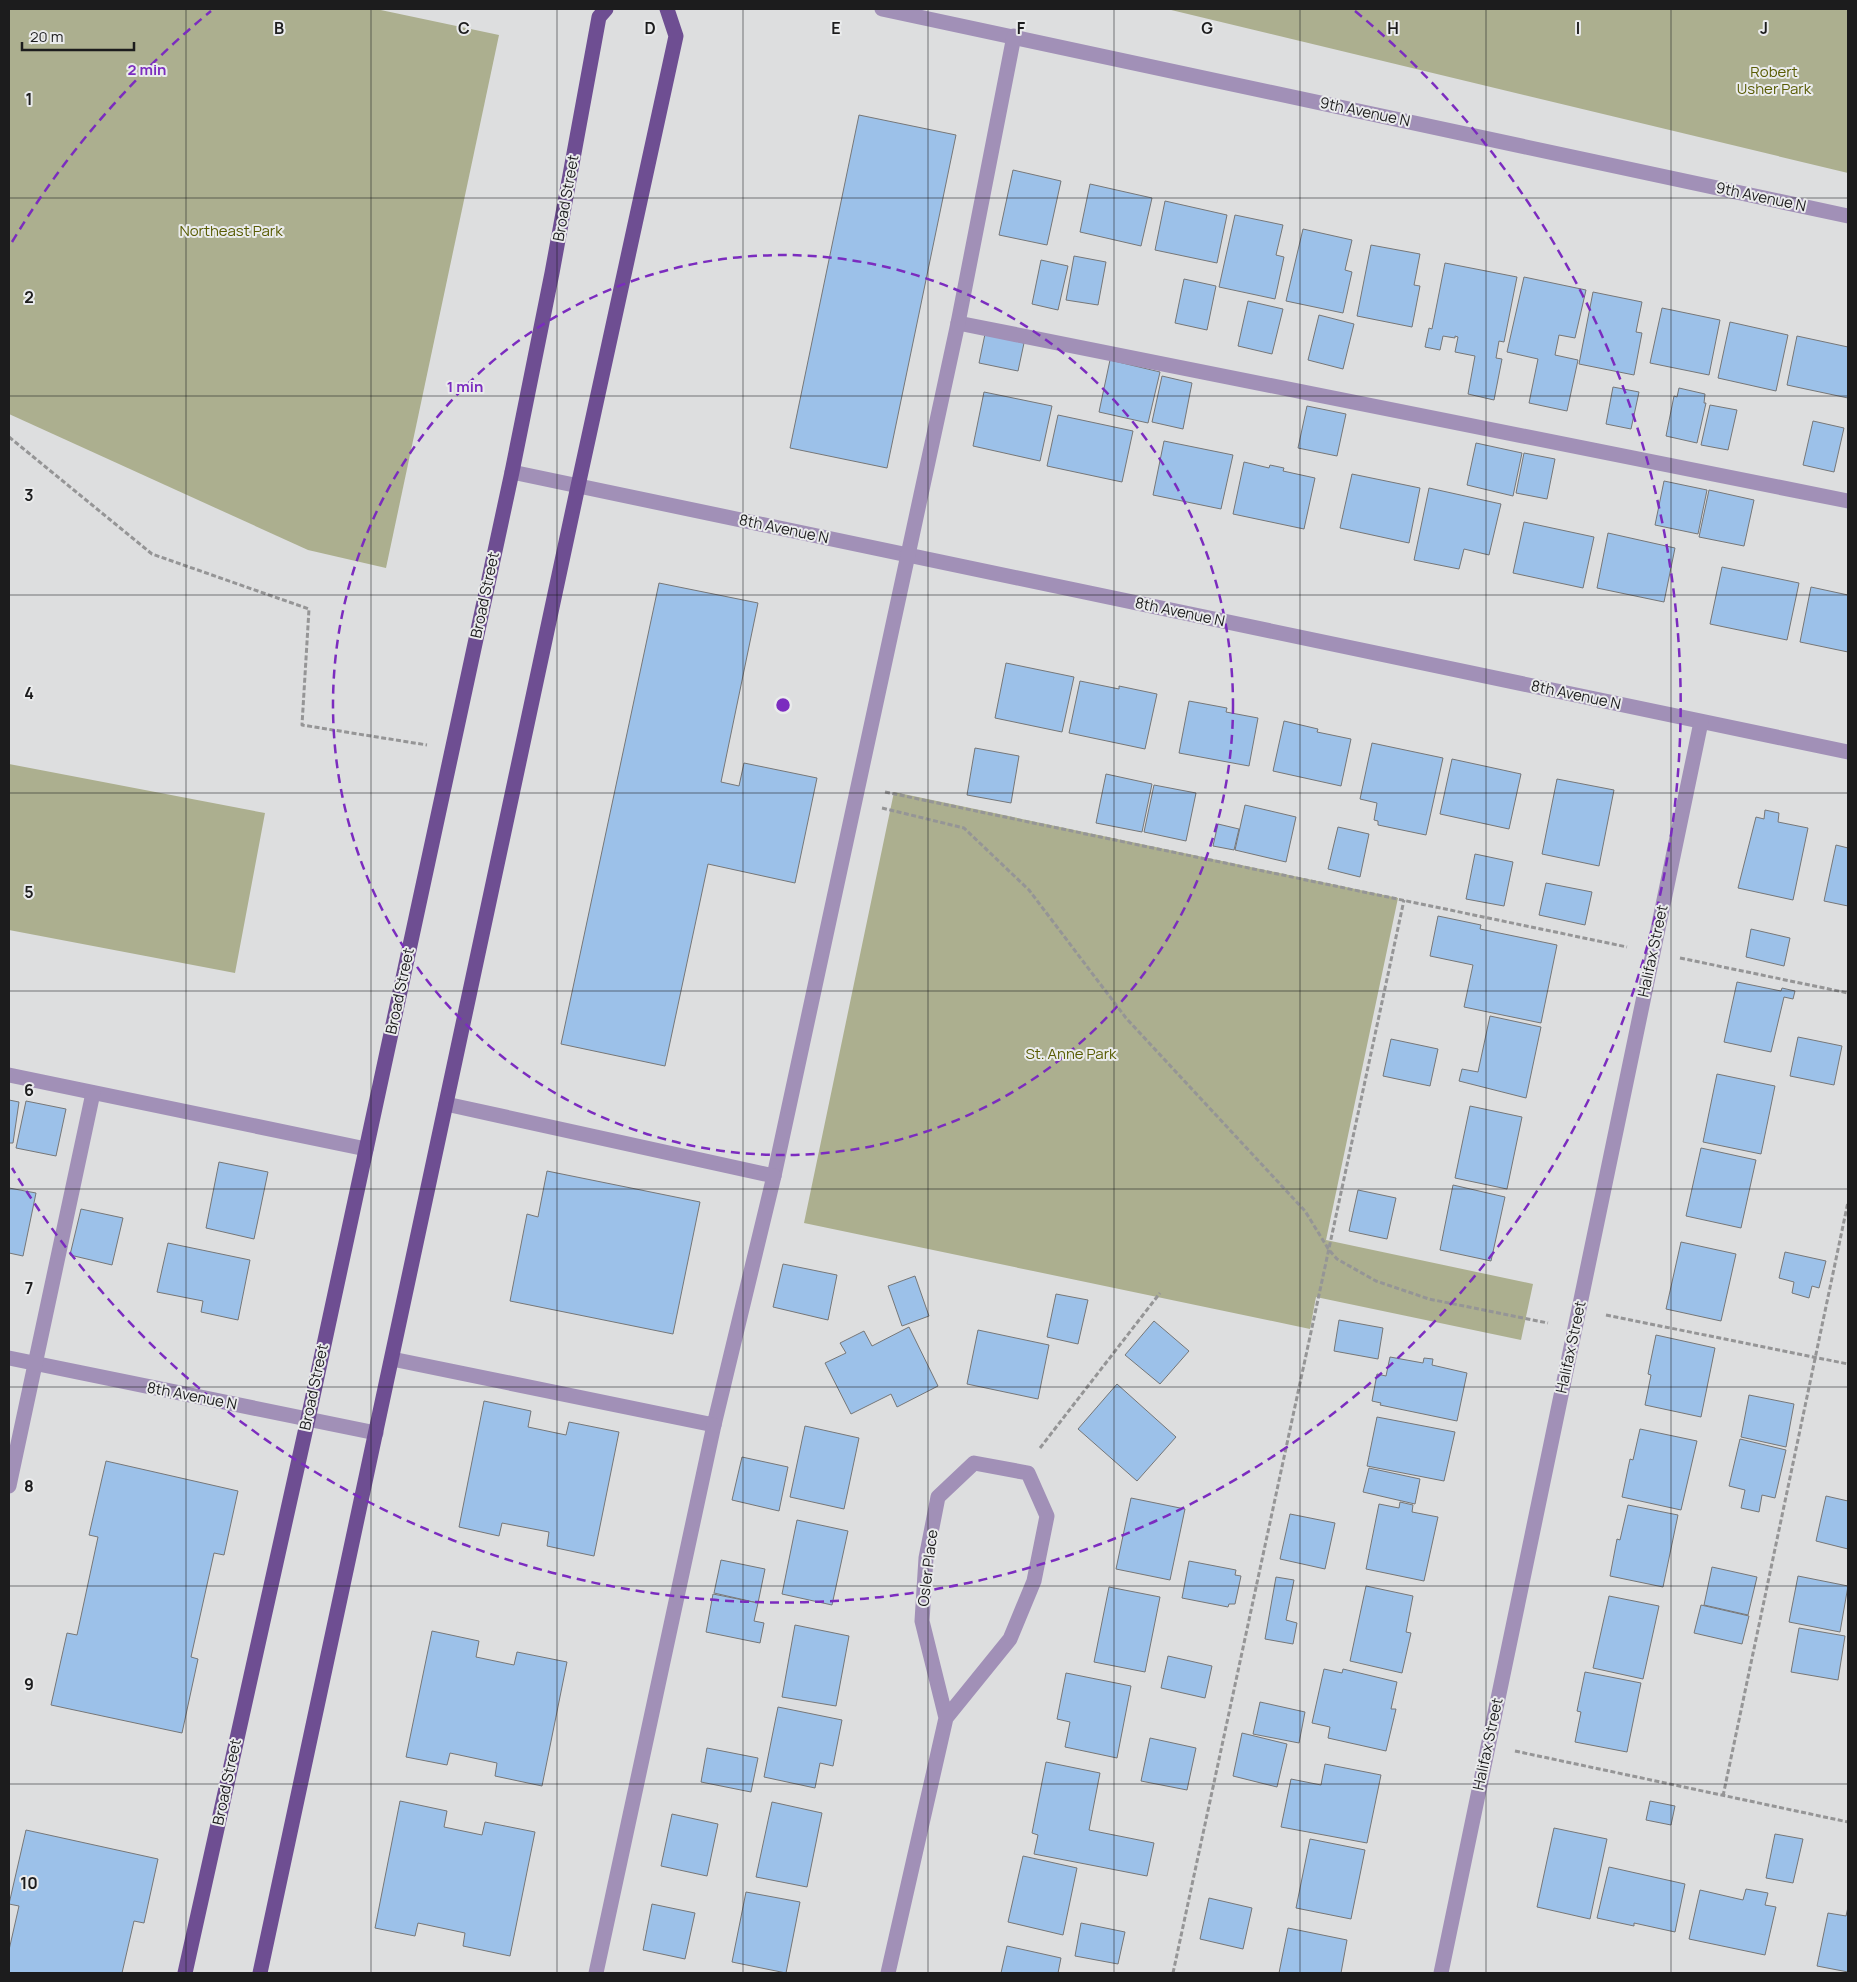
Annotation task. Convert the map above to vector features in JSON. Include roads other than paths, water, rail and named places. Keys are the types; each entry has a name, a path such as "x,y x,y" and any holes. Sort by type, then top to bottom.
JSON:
{"main road":[{"name":"Broad Street","path":"185,1973 308,1419 512,472 552,273 598,17 606,9"},
{"path":"260,1973 676,36 667,9"}],"street":[{"name":"9th Avenue N","path":"882,9 1848,216"},
{"path":"596,1973 714,1425 774,1176 958,323 1014,36"},
{"path":"958,323 1848,501"},
{"name":"8th Avenue N","path":"512,472 1848,752"},
{"name":"Halifax Street","path":"1441,1973 1701,722"},
{"path":"9,1075 366,1149"},
{"path":"9,1486 93,1093"},
{"path":"446,1104 774,1176"},
{"name":"8th Avenue N","path":"9,1358 376,1433"},
{"path":"392,1359 714,1425"},
{"name":"Osler Place","path":"888,1973 946,1718 1010,1639 1034,1581 1047,1516 1028,1474 974,1463 938,1497 926,1558 922,1621 946,1718"}],"park label":[{"name":"Robert Usher Park","path":"1774,80"},
{"name":"Northeast Park","path":"231,231"},
{"name":"St. Anne Park","path":"1071,1054"}]}
